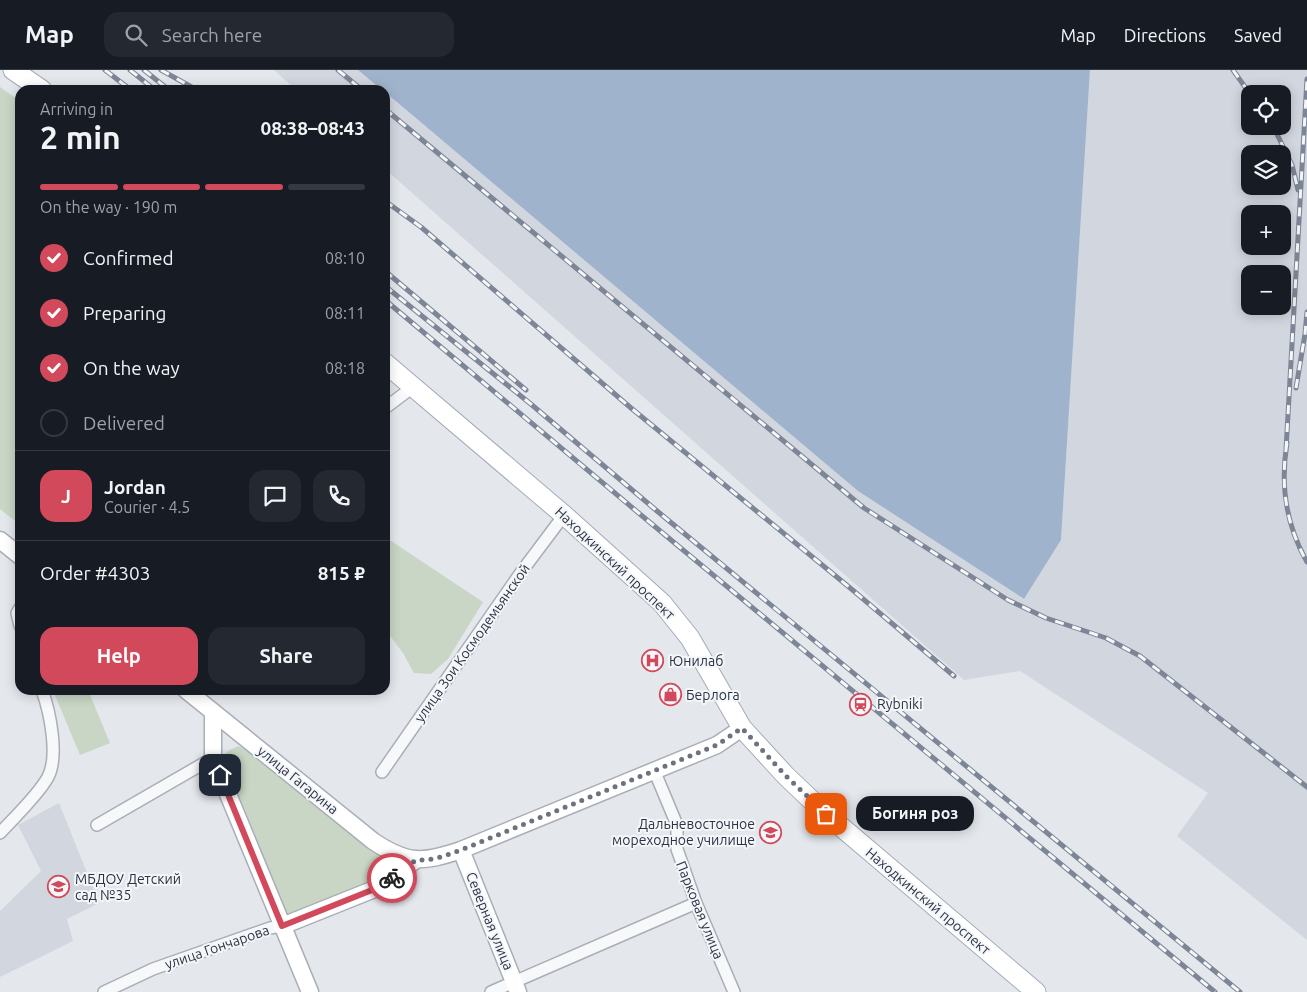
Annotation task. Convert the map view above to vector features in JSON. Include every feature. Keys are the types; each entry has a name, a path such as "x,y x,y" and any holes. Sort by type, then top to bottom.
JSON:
{"main road":[{"path":"13,70 35,85"},
{"name":"Находкинский проспект","path":"390,367 564,515 662,603 676,619 705,661 742,728 786,776 826,814 1036,992"},
{"path":"0,540 15,552"},
{"name":"улица Гагарина","path":"192,695 373,841 389,851 416,860"},
{"path":"213,713 212,758 310,992"},
{"name":"улица Гончарова","path":"282,926 377,888 416,860 441,857 461,850 717,745 742,728"},
{"name":"Северная улица","path":"461,850 516,987"}],"street":[{"path":"390,404 413,387"},
{"name":"улица Зои Космодемьянской","path":"382,772 522,571 564,515"},
{"path":"0,833 48,776 53,753 43,695"},
{"path":"96,825 212,758"},
{"name":"Парковая улица","path":"654,770 676,825 677,849 696,904 734,992"},
{"path":"491,992 516,987 696,904"},
{"name":"улица Гончарова","path":"104,992 153,969 270,928 282,926"}],"shaded area":[{"path":"274,70 358,70 376,85 290,85"},
{"path":"1090,70 1307,70 1307,940 1177,836 1208,793 1020,671 964,680 390,173 390,96 858,491 1024,599 1061,540"},
{"name":"МБДОУ Детский сад №35","path":"59,803 99,903 67,919 73,941 0,977 0,911 41,871 18,825"}],"green space":[{"path":"0,87 15,98 15,521 0,509"},
{"path":"390,540 483,602 448,659 431,674 414,673 403,653 390,636"},
{"path":"55,695 90,695 110,743 80,755"},
{"path":"238,746 250,751 378,854 379,882 287,916 220,758"}],"water":[{"path":"358,70 1090,70 1061,540 1024,599 858,491 390,96 390,85 376,85"}],"railway":[{"path":"105,70 124,85"},
{"path":"130,70 149,85"},
{"path":"144,70 163,85"},
{"path":"161,70 188,85"},
{"path":"338,70 356,85"},
{"path":"1233,70 1244,85"},
{"path":"1286,450 1307,79"},
{"path":"390,113 864,508 1008,600 1046,618 1106,638 1140,656 1307,787"},
{"path":"1277,135 1292,165 1298,190"},
{"path":"390,205 421,227 631,408 954,676"},
{"path":"390,275 526,390"},
{"path":"390,290 532,405 657,511 1240,992"},
{"path":"390,304 1215,992"},
{"path":"1296,388 1307,312"},
{"path":"1287,443 1284,474 1286,504 1294,534 1307,562"}],"way so far":[{"path":"392,878 416,860 441,857 461,850 717,745 742,728 786,776 826,814"}],"place":[{"name":"Юнилаб","path":"653,661"},
{"name":"Берлога","path":"670,695"},
{"name":"Rybniki","path":"861,704"},
{"name":"Богиня роз","path":"826,814"},
{"name":"Дальневосточное мореходное училище","path":"771,832"},
{"name":"МБДОУ Детский сад №35","path":"59,887"}],"route":[{"path":"220,775 282,926 377,888 392,878"}]}
